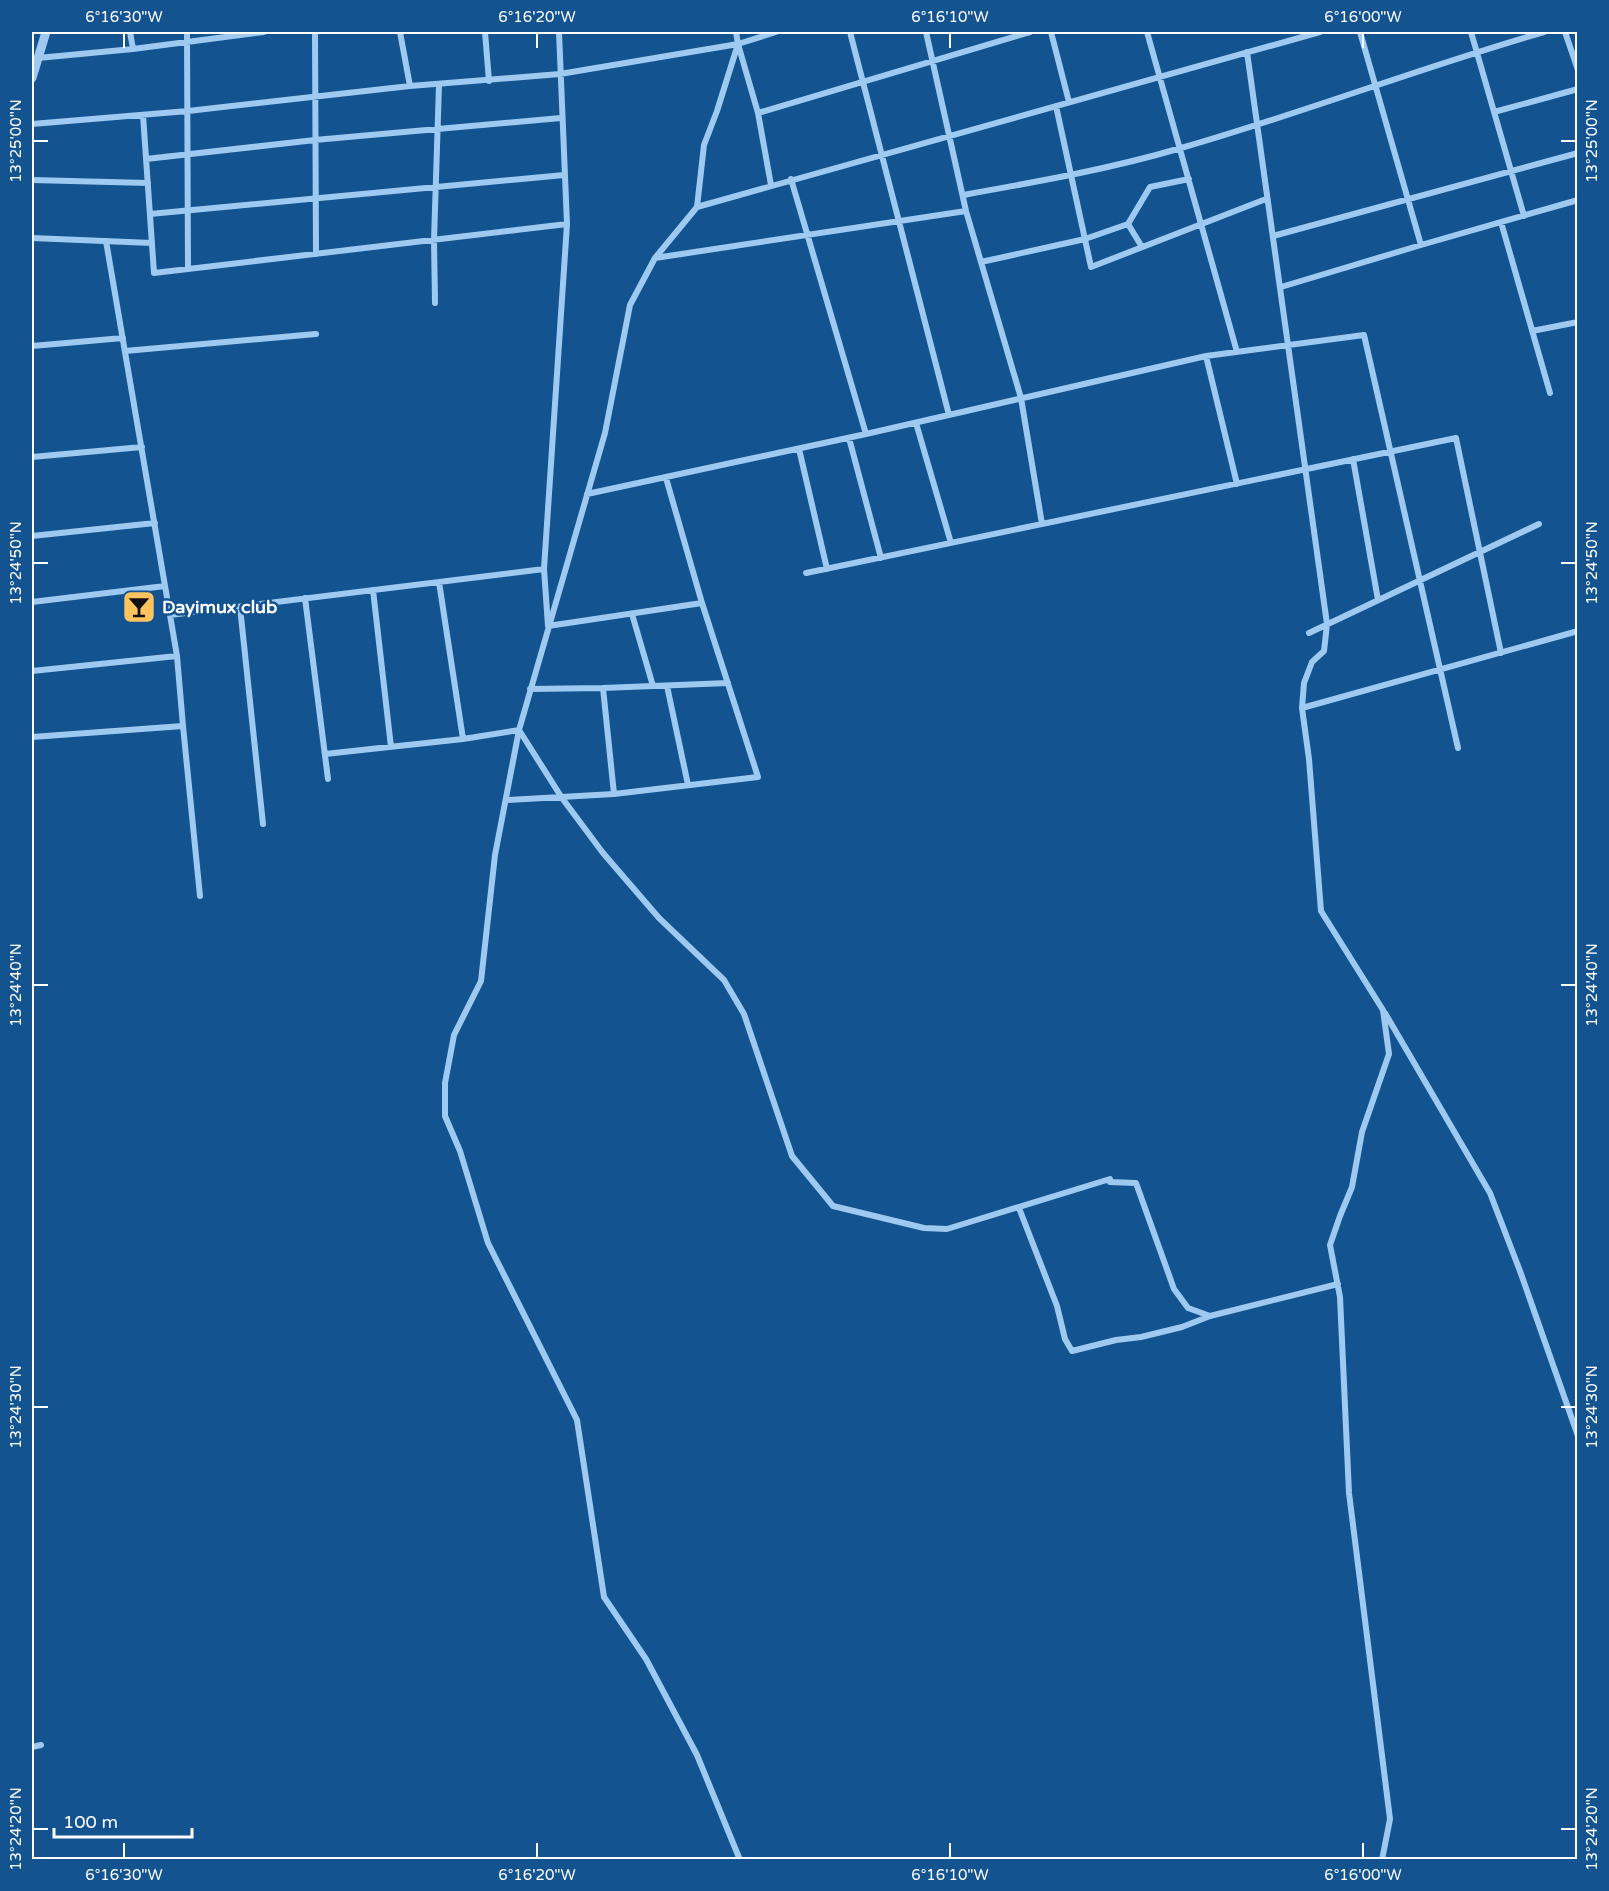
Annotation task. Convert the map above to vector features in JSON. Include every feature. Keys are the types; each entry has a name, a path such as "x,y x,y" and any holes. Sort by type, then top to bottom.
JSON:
{"street":[{"path":"32,78 46,32"},
{"path":"130,32 133,49"},
{"path":"188,32 188,268"},
{"path":"38,58 133,49 264,32"},
{"path":"315,32 316,254"},
{"path":"400,32 410,86"},
{"path":"485,32 489,81"},
{"path":"548,626 544,569 567,224 559,32"},
{"path":"736,32 758,113 771,185"},
{"path":"32,124 188,111 410,86 560,74 738,44 776,32"},
{"path":"850,32 949,415"},
{"path":"926,32 966,211 1021,398 1042,524"},
{"path":"758,113 1030,32"},
{"path":"1050,32 1069,102"},
{"path":"1148,32 1237,352"},
{"path":"697,207 1320,32"},
{"path":"1360,32 1421,244"},
{"path":"1471,32 1524,216"},
{"path":"963,195 1071,176 1180,148 1477,51 1544,32"},
{"path":"1564,32 1578,70"},
{"path":"738,44 705,145 697,207 654,258 630,305 605,433 519,730 495,855 480,981 454,1035 445,1083 445,1116 460,1151 488,1243 577,1420 604,1597 646,1659 698,1755 740,1860"},
{"path":"1247,52 1327,624 1324,651 1312,663 1304,682 1302,708 1309,759 1322,911 1490,1193 1578,1436"},
{"path":"435,303 434,240 439,85"},
{"path":"1494,112 1578,89"},
{"path":"1056,106 1091,267 1266,199"},
{"path":"143,115 154,273 567,224"},
{"path":"146,159 315,140 561,118"},
{"path":"1273,236 1578,153"},
{"path":"150,214 564,175"},
{"path":"791,179 866,434"},
{"path":"981,262 1085,239 1128,224 1150,187 1189,179"},
{"path":"32,180 148,183"},
{"path":"1281,287 1421,244 1578,200"},
{"path":"654,258 966,211"},
{"path":"1502,222 1550,393"},
{"path":"1128,224 1142,248"},
{"path":"32,238 152,243"},
{"path":"106,241 177,656 201,896"},
{"path":"1532,331 1578,322"},
{"path":"125,351 316,334"},
{"path":"587,494 849,438 1206,356 1364,335 1458,748"},
{"path":"32,346 123,338"},
{"path":"1206,356 1237,483"},
{"path":"916,423 951,543"},
{"path":"849,438 881,558"},
{"path":"806,573 1456,438 1502,653"},
{"path":"32,457 142,447"},
{"path":"799,449 827,569"},
{"path":"1353,459 1378,600"},
{"path":"506,800 614,794 758,777 702,603 666,478"},
{"path":"32,536 155,523"},
{"path":"1309,633 1539,524"},
{"path":"170,615 544,569"},
{"path":"439,582 463,739"},
{"path":"32,602 165,586"},
{"path":"373,590 392,747"},
{"path":"306,598 328,778"},
{"path":"548,626 702,603"},
{"path":"240,607 263,824"},
{"path":"632,614 653,686"},
{"path":"1302,708 1578,631"},
{"path":"32,670 177,656"},
{"path":"530,689 728,683"},
{"path":"667,686 688,785"},
{"path":"603,688 614,794"},
{"path":"32,736 183,726"},
{"path":"325,754 463,739 519,730"},
{"path":"519,730 562,798 603,852 659,918 724,980 744,1014 792,1156 833,1206 924,1228 947,1229 1110,1179 1110,1182 1136,1183 1174,1289 1188,1308 1210,1316"},
{"path":"1382,1860 1390,1819 1349,1493 1340,1297 1330,1245 1352,1188 1362,1132 1389,1053 1383,1010"},
{"path":"1019,1208 1057,1306 1065,1339 1072,1351 1182,1327 1210,1316 1338,1284"},
{"path":"32,1747 41,1745"}],"place":[{"name":"Dayimux club","path":"139,607"}]}
